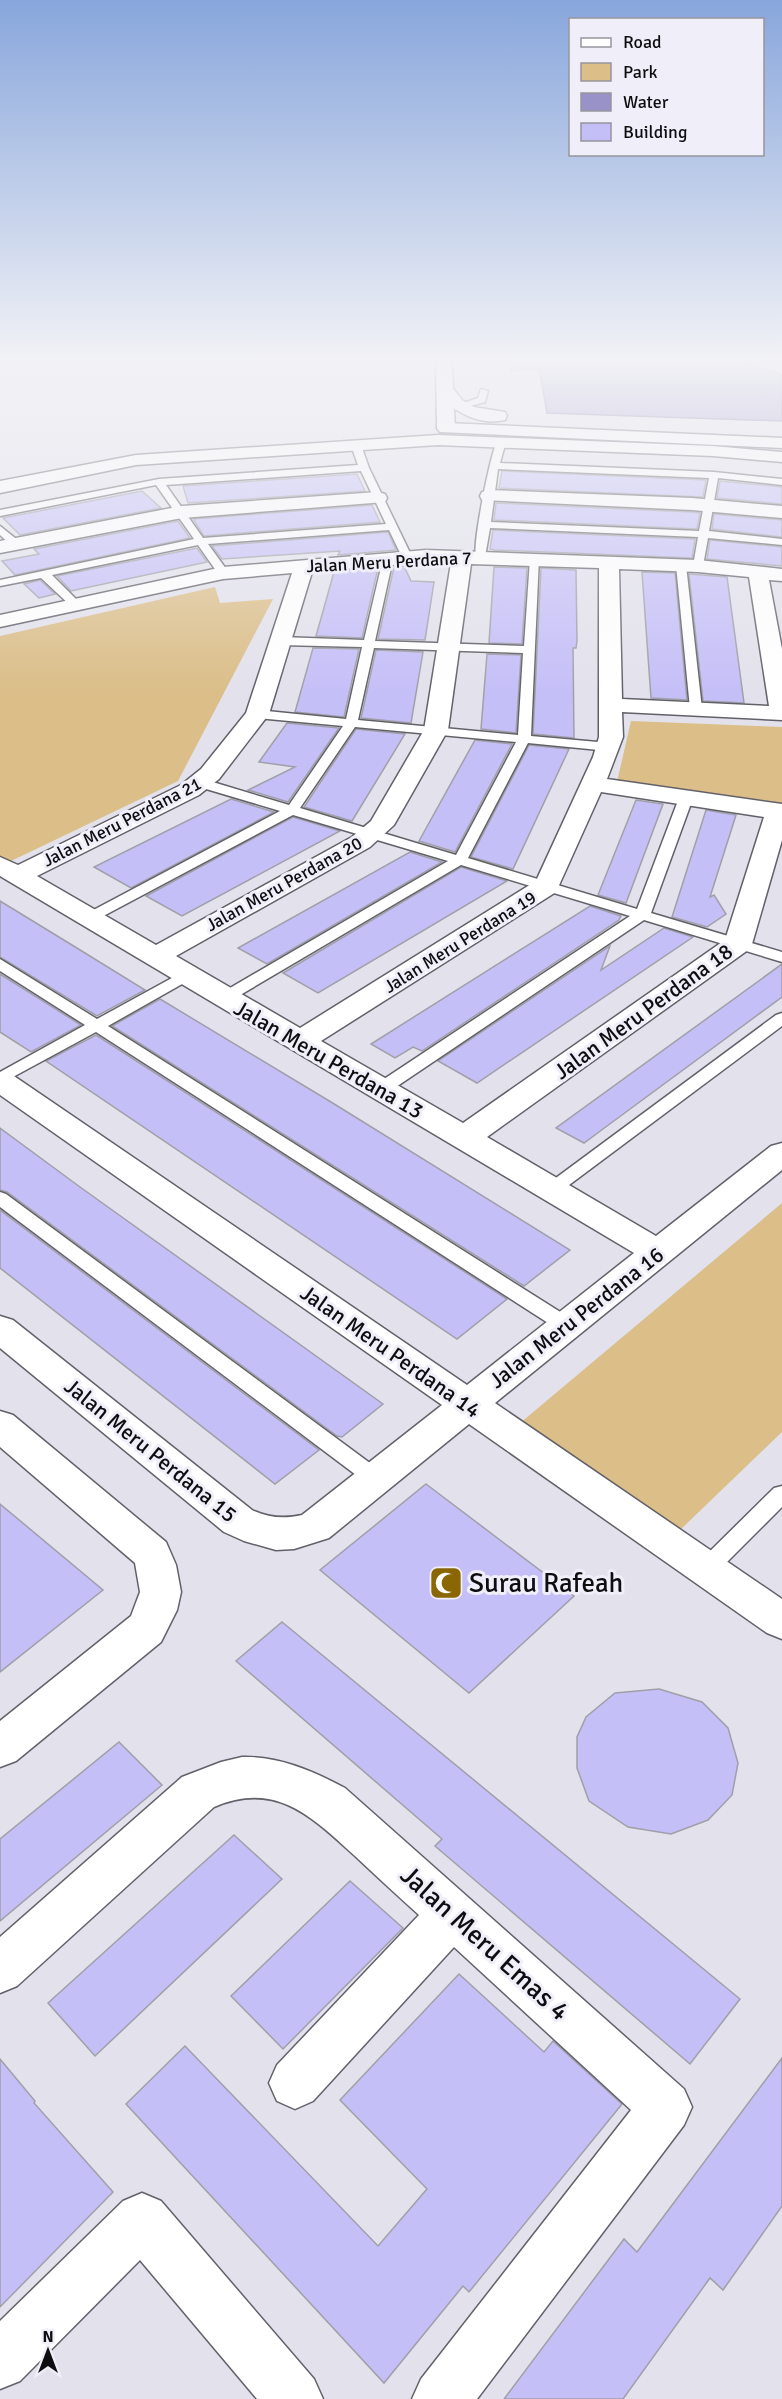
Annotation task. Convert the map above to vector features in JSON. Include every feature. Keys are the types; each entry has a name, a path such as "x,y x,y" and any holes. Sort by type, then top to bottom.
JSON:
{"street":[{"path":"0,487 91,469"},
{"path":"489,496 710,505 782,512"},
{"path":"8,546 182,512 378,498"},
{"name":"Jalan Meru Perdana 7","path":"0,621 223,573 398,558 471,557 609,562 782,574"},
{"name":"Jalan Meru Perdana 20","path":"154,957 371,835 381,825 436,730 449,647 471,557"},
{"name":"Jalan Meru Perdana 19","path":"300,1041 547,886 609,747 612,705 609,562"},
{"name":"Jalan Meru Perdana 21","path":"9,870 201,783 257,714 304,566"},
{"path":"612,705 782,712 758,572"},
{"path":"594,784 780,811"},
{"name":"Jalan Meru Perdana 18","path":"464,1138 738,944 780,811"},
{"name":"Jalan Meru Perdana 13","path":"9,870 658,1252"},
{"name":"Jalan Meru Perdana 14","path":"0,1080 782,1621"},
{"name":"Jalan Meru Perdana 16","path":"315,1527 782,1153"},
{"name":"Jalan Meru Perdana 15","path":"0,1329 238,1521 255,1531 276,1535 295,1533 315,1527"},
{"path":"0,1425 152,1554 161,1590 158,1611 146,1629 0,1747"},
{"name":"Jalan Meru Emas 4","path":"0,1969 198,1792 230,1779 275,1780 297,1786 329,1803 666,2107 441,2399"},
{"path":"295,2083 452,1914"},
{"path":"0,2361 142,2220 294,2399"}],"lane":[{"path":"0,513 159,482 350,469"},
{"path":"89,918 291,810 351,723 370,644 398,558 393,527 364,469"},
{"path":"471,557 484,525 494,469"},
{"path":"559,469 714,476 782,482"},
{"path":"696,709 690,566 704,534 714,476"},
{"path":"159,482 223,573"},
{"path":"484,525 704,534 782,542"},
{"path":"0,583 201,541 393,527"},
{"path":"0,529 8,546"},
{"path":"224,998 460,860 524,739 535,559"},
{"path":"45,574 76,605"},
{"path":"281,641 530,650"},
{"path":"257,714 609,747"},
{"path":"201,783 782,957"},
{"path":"381,1089 643,914 686,798"},
{"path":"0,964 566,1325"},
{"path":"0,1080 186,976"},
{"path":"551,1190 782,1018"},
{"path":"0,1198 375,1478"},
{"path":"707,1569 782,1494"}],"green space":[{"path":"215,587 220,603 273,599 178,781 9,862 0,857 0,636"},
{"path":"631,721 782,727 782,810 617,782"},
{"path":"782,1203 782,1432 678,1532 519,1424"}],"building":[{"path":"502,471 706,480 703,497 499,488"},
{"path":"357,474 365,491 188,503 183,486"},
{"path":"720,481 782,487 782,504 717,498"},
{"path":"142,491 161,508 20,535 3,518"},
{"path":"496,503 700,513 697,529 494,520"},
{"path":"372,505 380,522 204,536 193,519"},
{"path":"714,514 782,520 782,537 712,529"},
{"path":"178,521 190,538 15,575 2,561 39,554 34,549"},
{"path":"493,530 695,539 692,558 494,550 490,549"},
{"path":"388,532 396,550 338,555 340,551 222,559 212,546"},
{"path":"710,540 782,547 782,566 707,559"},
{"path":"197,548 207,562 71,591 57,576"},
{"path":"404,566 411,581 434,582 425,640 378,639 394,567"},
{"path":"494,567 527,568 522,644 489,643"},
{"path":"378,568 362,638 316,636 334,572"},
{"path":"541,568 576,570 577,640 576,648 573,648 574,738 533,734"},
{"path":"642,572 675,573 687,700 651,698"},
{"path":"689,574 727,577 744,703 703,701"},
{"path":"40,580 55,594 39,598 24,584"},
{"path":"313,648 359,649 344,717 295,712"},
{"path":"376,650 423,652 411,723 361,718"},
{"path":"487,654 521,655 516,733 481,729"},
{"path":"287,723 339,728 288,802 248,790 295,767 259,762"},
{"path":"356,729 405,734 352,821 304,807"},
{"path":"475,740 512,744 455,852 419,841"},
{"path":"529,745 569,749 513,869 471,857"},
{"path":"231,799 274,812 131,888 94,867"},
{"path":"636,800 663,804 626,903 598,895"},
{"path":"706,810 736,815 710,897 714,895 726,914 707,927 672,917"},
{"path":"293,817 340,831 182,916 146,896"},
{"path":"410,852 442,862 267,964 238,948"},
{"path":"461,867 507,881 318,993 283,973"},
{"path":"0,901 145,990 97,1016 0,957"},
{"path":"590,906 621,916 619,920 422,1051 413,1047 395,1058 371,1044"},
{"path":"664,928 693,937 477,1083 438,1061 610,946 601,970"},
{"path":"782,964 782,997 584,1143 556,1128"},
{"path":"0,974 81,1025 31,1052 0,1032"},
{"path":"160,999 570,1250 524,1286 112,1026"},
{"path":"96,1035 507,1299 457,1339 46,1061"},
{"path":"0,1128 383,1404 342,1437 337,1436 7,1192 0,1190"},
{"path":"0,1210 319,1450 275,1484 0,1268"},
{"name":"Surau Rafeah","path":"426,1484 574,1596 469,1693 320,1570"},
{"path":"0,1504 103,1590 0,1672"},
{"path":"282,1622 740,1999 690,2064 435,1846 442,1839 236,1661"},
{"path":"659,1689 702,1702 728,1728 738,1763 732,1795 708,1820 671,1834 628,1827 589,1801 577,1768 577,1737 586,1717 615,1693"},
{"path":"119,1742 162,1785 0,1921 0,1839"},
{"path":"234,1835 282,1879 95,2056 48,2003"},
{"path":"350,1881 403,1928 283,2049 231,1996"},
{"path":"459,1974 544,2052 553,2041 622,2104 469,2292 463,2286 384,2383 126,2104 185,2046 378,2246 427,2189 340,2100"},
{"path":"782,2058 782,2206 723,2290 710,2278 623,2399 504,2399 624,2239 637,2252"},
{"path":"0,2059 35,2101 34,2103 113,2192 0,2307"}],"place":[{"name":"Surau Rafeah","path":"446,1583"}]}
